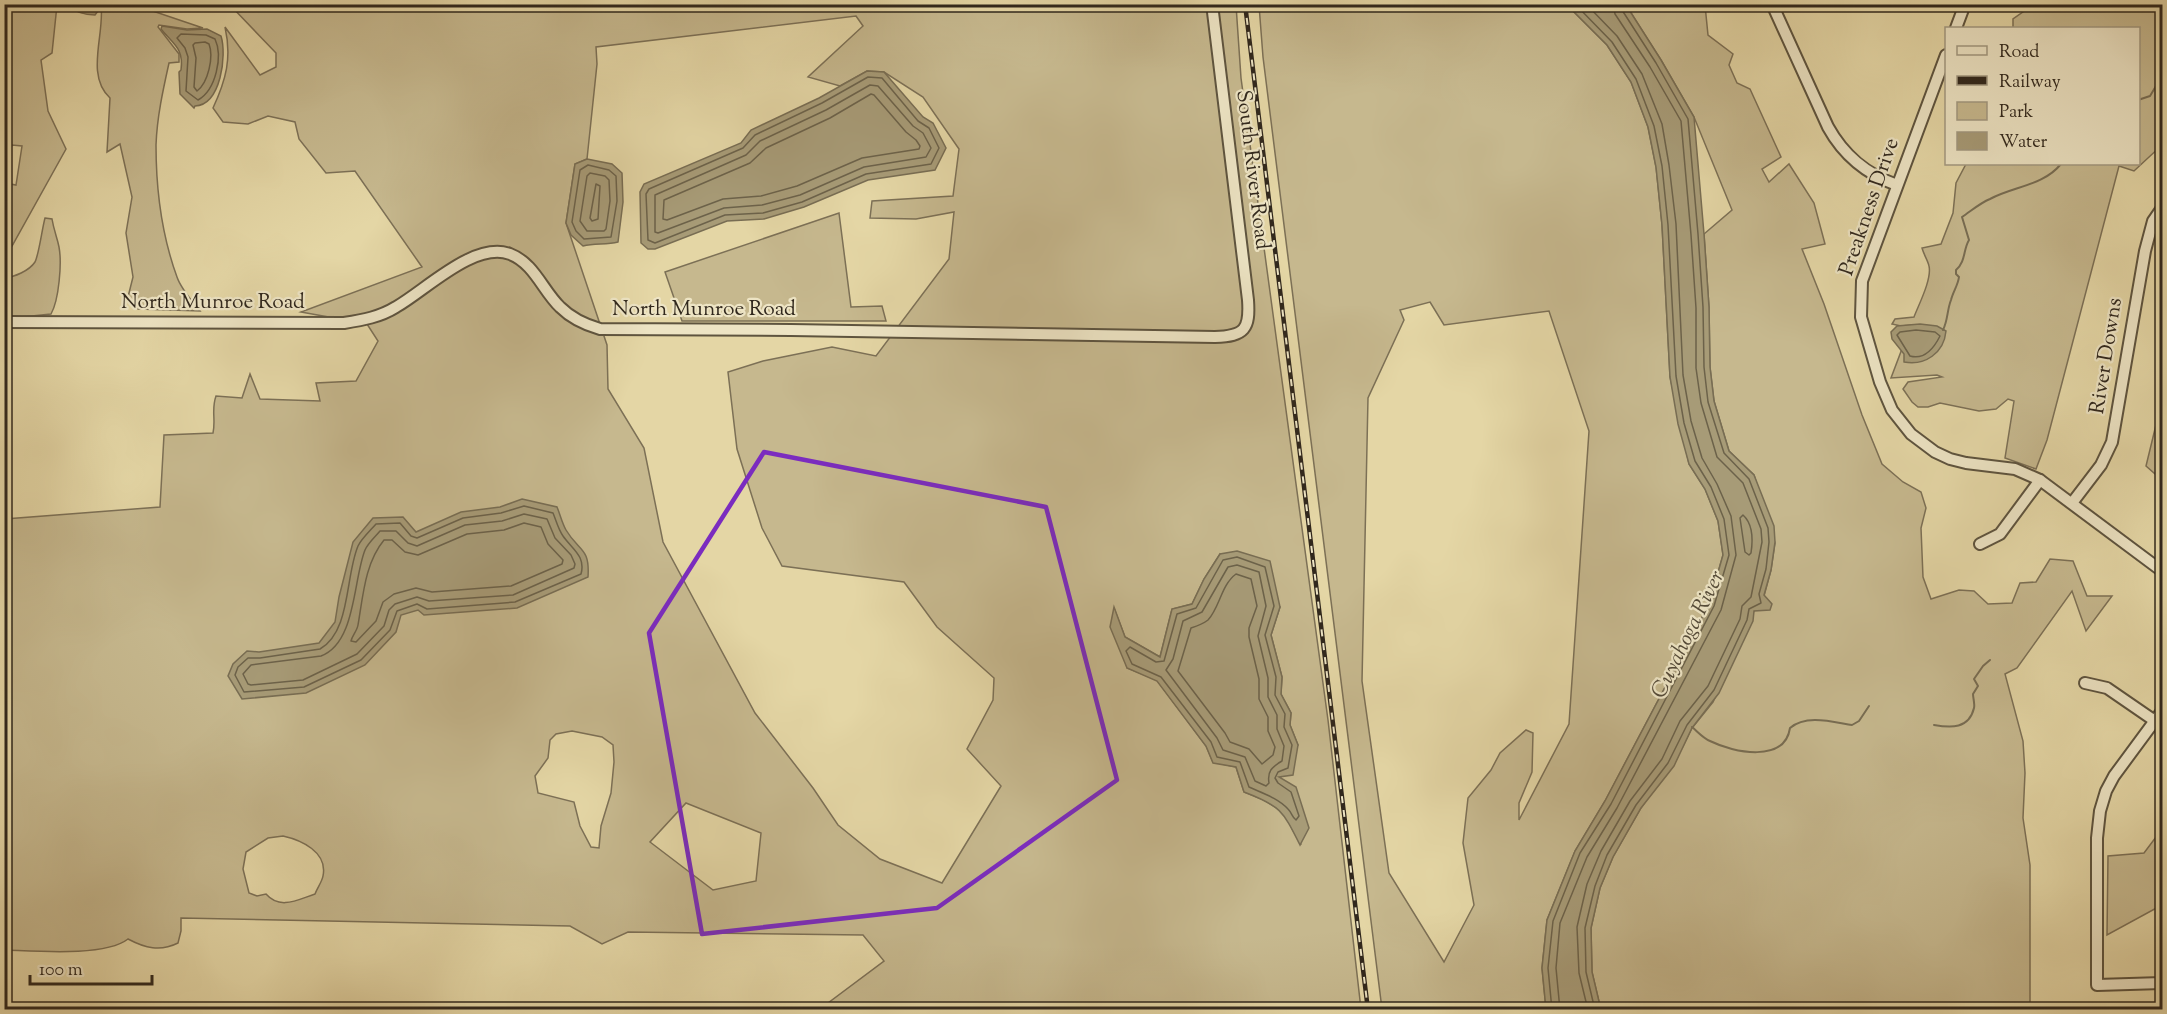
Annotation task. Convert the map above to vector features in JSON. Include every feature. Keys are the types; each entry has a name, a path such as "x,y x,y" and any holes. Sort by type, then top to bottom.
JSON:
{"street":[{"name":"South River Road","path":"1212,4 1248,300 1249,320 1246,327 1237,335"},
{"path":"1772,4 1838,144 1862,168 1897,185"},
{"path":"1956,27 1965,4"},
{"name":"Preakness Drive","path":"1945,60 1867,263 1861,289 1861,318 1887,401 1911,434 1935,452 1966,463 2015,469 2040,480 2163,571"},
{"name":"River Downs","path":"2072,503 2100,465 2112,442 2145,251 2152,221 2163,208"},
{"name":"North Munroe Road","path":"4,322 344,323 359,321 381,315 396,307 467,260 485,253 496,252 516,256 536,275 561,309 588,326 600,329 814,330 1205,337 1237,335"},
{"path":"1980,544 2000,534 2040,480"},
{"path":"2085,683 2107,688 2155,721"},
{"path":"2163,711 2114,776 2106,791 2098,820 2097,985 2163,983"}],"highlighted area":[{"path":"764,452 1046,507 1117,780 937,908 702,934 649,633"}],"green space":[{"path":"5,4 57,5 52,53 41,60 48,111 66,149 12,246 5,248 5,183 16,185 22,146 12,145 8,156 5,156"},
{"path":"101,5 135,5 203,28 187,29 159,25 158,27 179,54 179,62 169,63 159,114 156,145 157,178 167,245 179,281 200,311 138,309 127,301 133,277 126,233 132,197 120,144 107,152 110,98 103,89 97,66"},
{"path":"230,5 1236,5 1241,78 1328,720 1361,1009 820,1009 884,961 863,935 628,932 602,944 570,926 181,918 178,943 171,946 147,947 128,939 117,945 87,951 5,950 5,519 160,507 164,435 213,433 216,396 242,398 250,374 260,399 320,401 316,383 356,381 378,341 367,324 301,312 422,267 355,171 326,173 299,139 295,122 268,116 248,124 223,122 213,108 228,59 225,27 260,75 276,67 276,53","holes":["856,16 863,26 808,77 840,86 867,71 884,72 923,97 959,149 953,196 872,201 870,218 916,219 954,212 949,259 876,356 832,347 763,361 728,372 737,449 762,528 782,566 904,582 937,627 994,678 993,700 967,749 1001,786 942,883 880,859 838,825 813,788 755,713 663,542 644,448 608,389 607,345 566,223 575,164 587,159 597,64 596,47","1220,554 1280,607 1271,635 1282,677 1281,694 1291,713 1290,725 1298,745 1278,776 1301,845 1283,812 1264,800 1244,792 1236,767 1213,762 1206,746 1157,680 1127,668 1114,608 1125,637 1160,657 1172,609 1192,604","572,731 602,737 613,745 611,793 601,826 599,848 591,847 580,826 574,802 538,793 535,776 548,758 550,740 556,734","686,803 761,833 756,881 713,890 650,842","283,836 305,844 317,854 323,868 322,878 315,894 283,903 271,899 266,894 257,896 249,893 243,869 246,852 268,838"]},
{"path":"1259,5 1567,5 1607,45 1631,82 1648,127 1656,167 1662,225 1670,377 1689,464 1705,489 1718,521 1723,555 1709,604 1605,801 1575,851 1547,920 1542,968 1546,1009 1382,1009 1263,57","holes":["1430,302 1444,325 1549,311 1589,431 1569,724 1519,820 1519,803 1532,772 1533,733 1526,730 1500,753 1491,770 1468,798 1463,843 1474,905 1444,962 1389,873 1362,681 1368,398 1404,320 1400,310"]},
{"path":"1626,5 1705,5 1708,35 1733,54 1729,65 1737,83 1750,89 1781,157 1762,169 1769,182 1789,164 1814,203 1825,244 1802,249 1882,464 1903,482 1921,492 1926,508 1921,528 1923,577 1931,599 1959,590 1974,591 1988,604 2012,603 2020,583 2036,582 2050,559 2073,561 2087,596 2112,596 2086,631 2072,591 2017,668 2005,674 2023,741 2025,773 2023,818 2030,865 2030,1009 1601,1010 1592,972 1591,928 1600,888 1613,857 1641,808 1682,748 1692,728 1713,702 1754,611 1764,596 1775,543 1754,475 1729,451 1714,401 1710,367 1704,234 1732,210 1694,117"},
{"path":"2033,5 2162,5 2162,145 2134,171 2119,166 2047,440 2036,469 2005,458 2014,401 2008,399 1996,409 1979,411 1940,403 1918,407 1903,389 1908,382 1942,377 1937,375 1891,378 1911,325 1892,324 1895,319 1914,317 1929,278 1928,264 1922,248 1941,244 1953,213 1956,183 1965,165 2140,165 2140,27 2013,27 2013,19"},
{"path":"839,213 851,307 882,306 886,321 682,321 665,272"},
{"path":"45,218 52,219 60,254 59,281 54,308 51,314 22,317 5,315 5,278 21,273 35,262"},
{"path":"2162,400 2162,480 2146,466"},
{"path":"2162,829 2162,905 2107,935 2108,856 2144,853"}],"water":[{"path":"66,5 101,5 101,7 95,15 91,15 79,13"},
{"path":"1567,5 1626,5 1694,117 1714,401 1729,451 1754,475 1774,526 1775,542 1764,595 1772,604 1770,610 1754,611 1753,621 1719,693 1692,728 1674,766 1641,808 1613,857 1600,888 1591,928 1592,972 1601,1010 1546,1009 1542,968 1547,920 1575,851 1605,801 1709,604 1723,555 1718,521 1705,489 1689,464 1678,424 1670,377 1662,225 1656,167 1648,127 1631,82 1607,45"},
{"path":"162,26 187,30 207,29 221,36 223,55 220,78 211,97 194,108 180,94 181,56 177,47 161,29"},
{"path":"867,71 884,72 923,117 933,123 946,148 935,170 868,180 804,207 764,219 727,221 655,249 648,249 641,243 640,192 644,184 741,143 751,130 819,98"},
{"path":"587,159 612,164 622,173 623,202 618,242 583,246 571,235 566,223 575,164"},
{"path":"1920,324 1937,326 1946,331 1942,346 1926,360 1904,362 1904,354 1892,339 1891,332 1897,326"},
{"path":"522,499 557,507 566,530 583,550 587,560 588,577 517,608 424,615 418,610 401,615 396,632 365,665 306,693 242,699 228,676 233,664 247,651 259,652 319,643 335,622 353,542 373,518 403,517 416,532 461,512 500,507"},
{"path":"1237,551 1270,561 1280,607 1271,635 1282,677 1281,694 1291,713 1290,725 1298,745 1293,775 1279,777 1296,787 1309,828 1300,845 1285,817 1279,811 1266,801 1244,792 1236,767 1213,763 1206,746 1157,681 1127,668 1110,627 1114,607 1125,637 1160,657 1172,609 1192,604 1220,554"}],"waterway":[{"path":"2140,99 2150,96 2162,76"},
{"path":"1943,330 1959,277 1956,270 1961,263 1969,240 1962,217 1986,201 2046,177 2060,165"},
{"path":"1934,725 1958,726 1968,720 1974,708 1973,694 1978,686 1974,679 1990,660"},
{"path":"1692,727 1705,738 1732,749 1769,751 1779,746 1786,739 1790,728 1796,724 1820,720 1852,725 1859,721 1869,706"}],"railway":[{"path":"1245,4 1368,1010"}],"water label":[{"name":"Cuyahoga River","path":"1689,635"}]}
